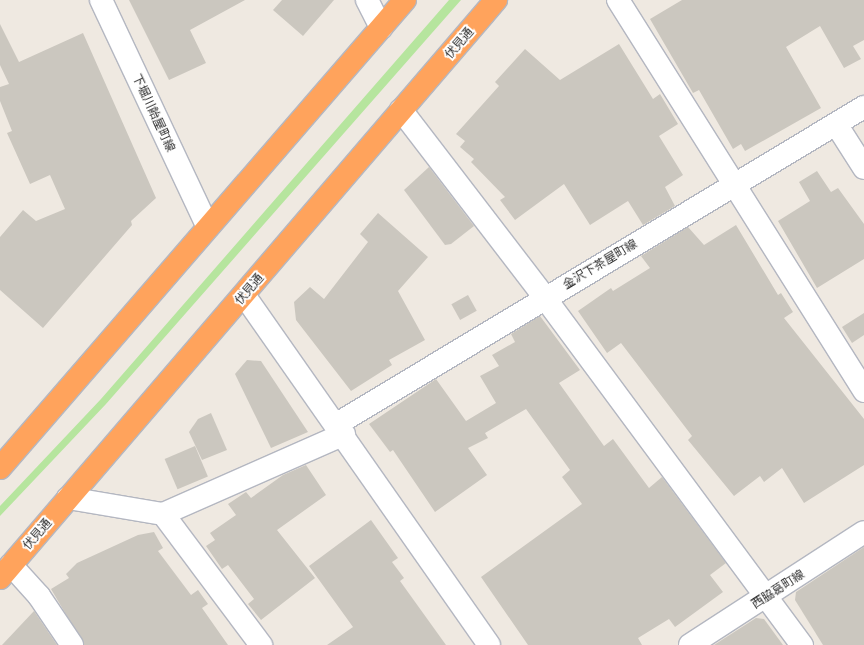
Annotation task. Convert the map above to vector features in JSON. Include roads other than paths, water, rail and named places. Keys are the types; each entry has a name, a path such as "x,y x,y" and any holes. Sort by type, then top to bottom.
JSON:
{"highway":[{"path":"0,468 208,225 405,0"},
{"name":"伏見通","path":"6,571 496,0"}],"street":[{"name":"下堀川飴屋町線","path":"101,0 208,225"},
{"path":"367,0 381,28"},
{"path":"618,0 734,182 864,391"},
{"name":"金沢下茶屋町線","path":"163,514 340,429 545,298 734,182 864,107"},
{"path":"401,110 545,298 802,645"},
{"path":"836,124 864,168"},
{"path":"244,295 340,429 489,645"},
{"path":"68,498 163,514 261,645"},
{"name":"西脇葛町線","path":"690,645 864,532"},
{"path":"6,571 39,596 72,645"}]}
